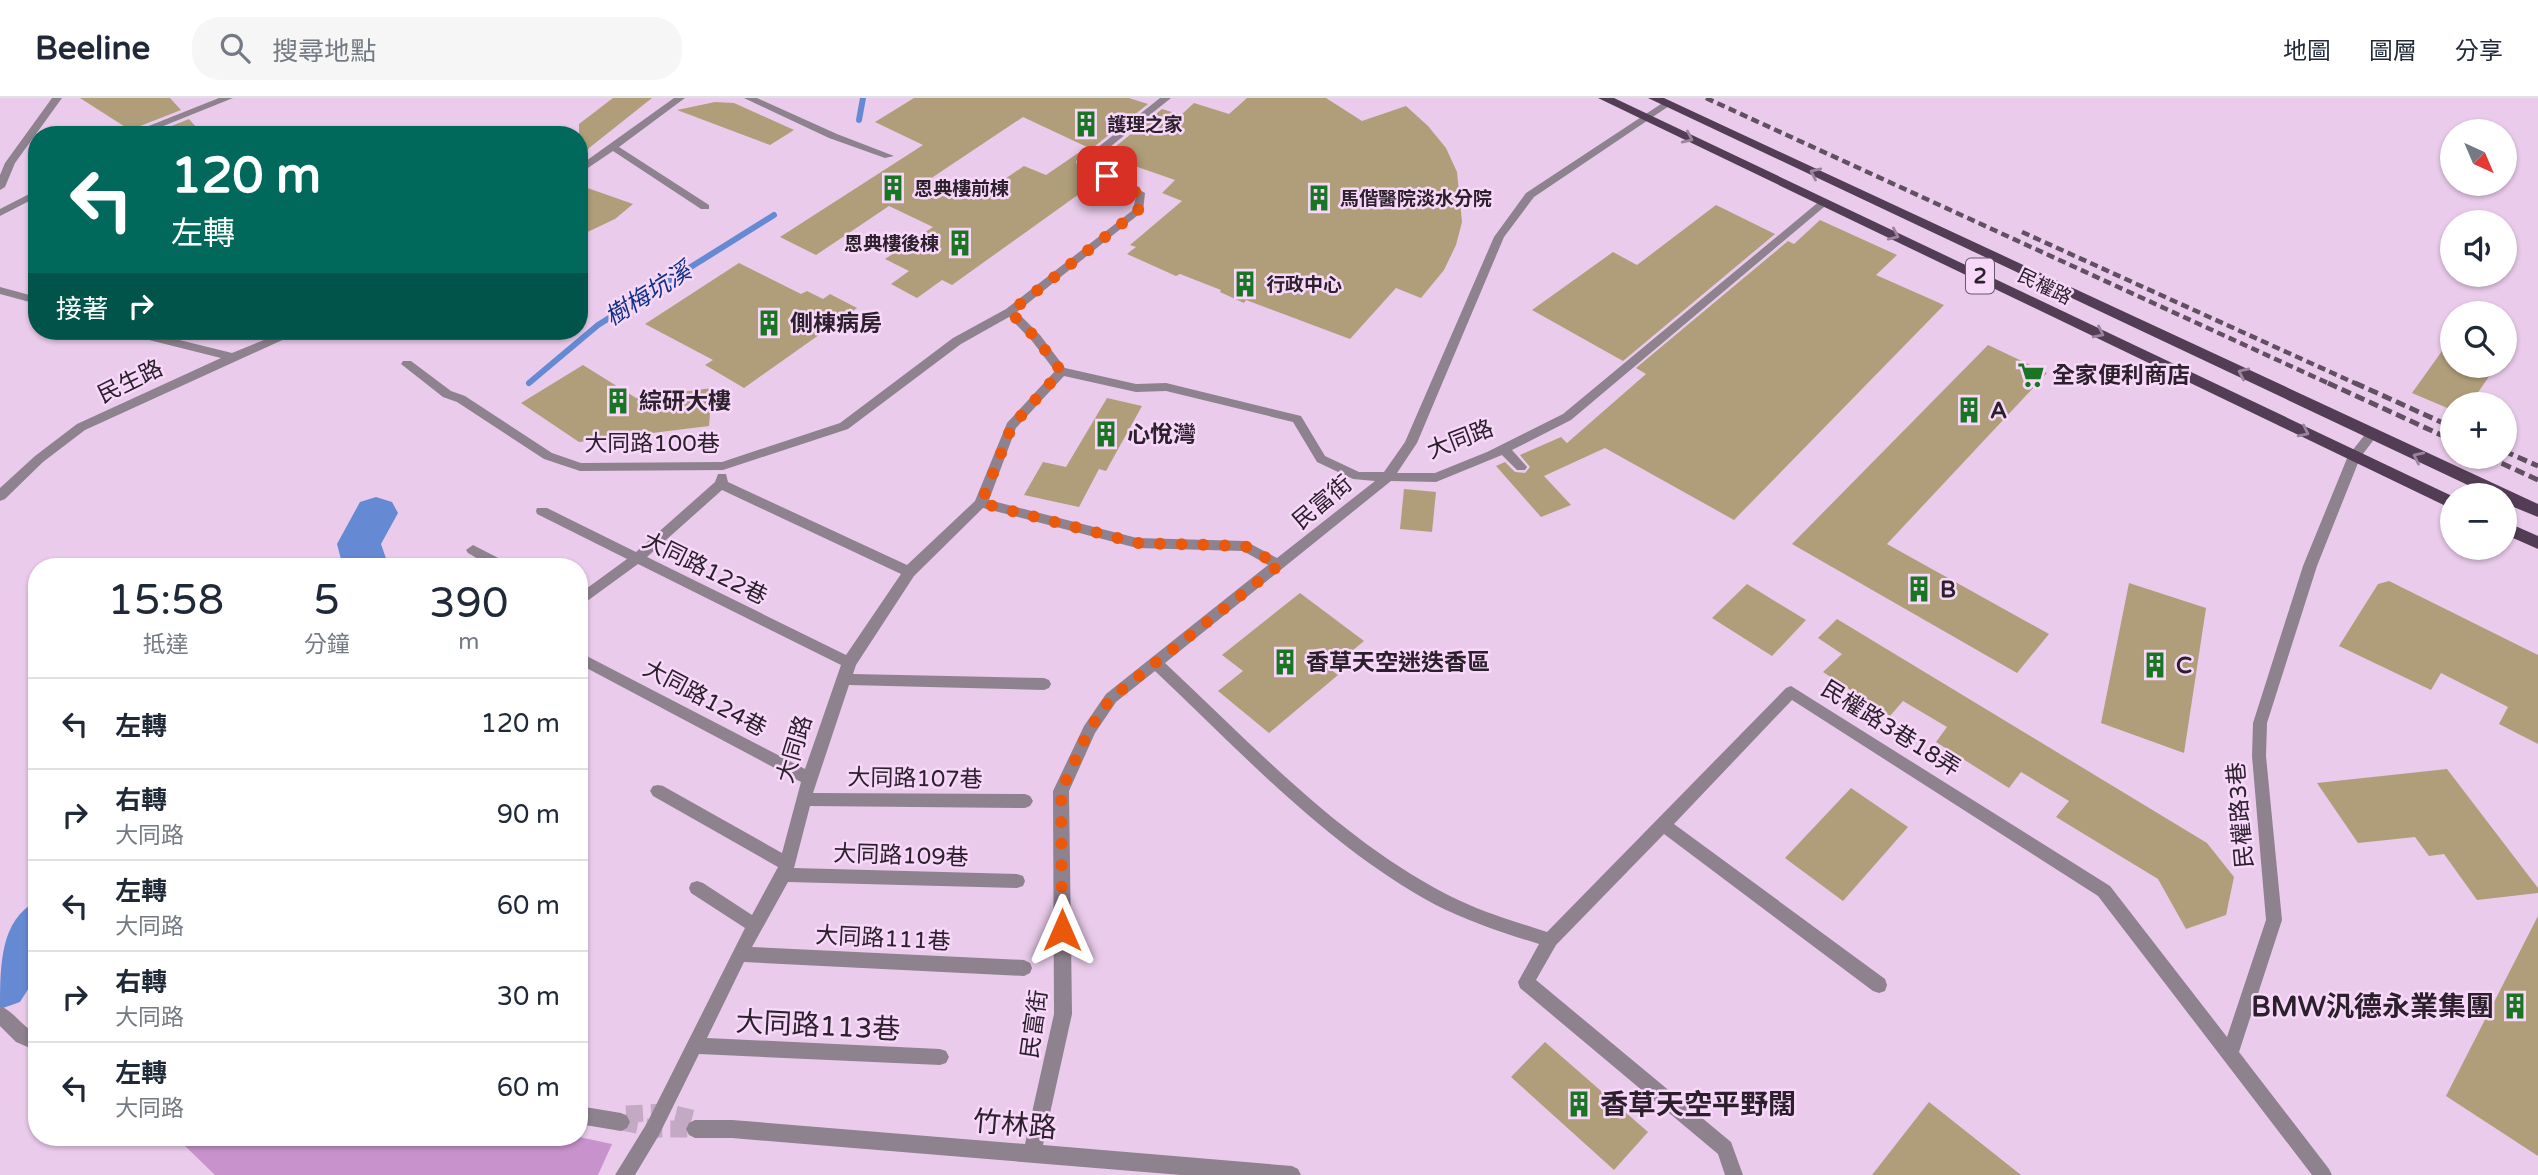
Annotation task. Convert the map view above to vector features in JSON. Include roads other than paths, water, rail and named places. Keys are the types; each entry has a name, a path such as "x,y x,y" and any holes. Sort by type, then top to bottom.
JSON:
{"main road":[{"name":"民權路","path":"1605,98 2354,456"},
{"name":"民權路","path":"1661,101 2371,435"},
{"name":"2","path":"2371,435 2475,483"},
{"name":"2","path":"2354,456 2440,497"},
{"name":"2","path":"2517,502 2538,512"},
{"path":"2517,534 2538,544"}],"street":[{"path":"37,126 57,98"},
{"path":"155,126 228,98"},
{"path":"588,165 680,98"},
{"path":"749,98 832,136 889,156"},
{"path":"1061,371 1036,338 1010,312 1138,211 1141,195 1083,163 1166,98"},
{"name":"民富街","path":"1032,1153 1063,1014 1061,791 1089,730 1111,698 1387,478 1411,443 1499,237 1530,195 1646,118 1661,101"},
{"path":"0,187 10,163 28,138"},
{"path":"614,148 705,207"},
{"path":"0,213 28,198"},
{"name":"大同路","path":"624,1175 653,1129 739,954 785,870 809,779 849,663 909,572 981,503 1012,426 1061,371 1136,388 1166,387 1297,419 1321,459 1357,476 1436,478 1567,417 1825,202"},
{"path":"0,290 28,298"},
{"name":"大同路100巷","path":"407,364 447,394 461,399 548,456 580,467 723,466 844,426 957,341 1010,312"},
{"path":"164,340 234,358"},
{"name":"民生路","path":"0,496 39,459 82,427 275,340"},
{"name":"民權路3巷","path":"2230,1053 2274,920 2259,756 2260,723 2311,566 2354,456 2371,435"},
{"path":"1503,449 1521,467"},
{"path":"588,595 637,558 721,484 723,466"},
{"path":"721,484 909,572"},
{"path":"981,503 1137,543 1245,546 1279,565"},
{"name":"大同路122巷","path":"542,511 849,663"},
{"path":"473,550 487,558"},
{"name":"大同路124巷","path":"588,662 809,779"},
{"path":"1154,662 1349,839 1427,892 1487,920 1550,940"},
{"path":"843,679 1044,684"},
{"name":"民權路3巷18弄","path":"1663,825 1791,692 2104,891 2230,1053"},
{"path":"658,791 785,870"},
{"name":"大同路107巷","path":"804,799 1025,802"},
{"path":"1734,1175 1725,1148 1526,982 1550,940 1663,825 1879,985"},
{"name":"大同路109巷","path":"785,870 1017,881"},
{"path":"697,888 754,926"},
{"name":"大同路111巷","path":"739,954 1024,968"},
{"path":"0,1014 28,1039"},
{"name":"大同路113巷","path":"694,1046 940,1057"},
{"path":"2230,1053 2323,1175"},
{"path":"588,1115 623,1118"},
{"name":"竹林路","path":"697,1125 1292,1175"}],"waterway":[{"name":"樹梅坑溪","path":"859,120 863,98"},
{"name":"樹梅坑溪","path":"588,333 774,215"},
{"name":"樹梅坑溪","path":"529,383 580,340"},
{"name":"樹梅坑溪","path":"363,558 359,544 376,513"},
{"name":"樹梅坑溪","path":"0,983 28,940"}],"tunnel":[{"path":"626,1114 666,1112 699,1120"},
{"path":"621,1122 657,1129 695,1129"}],"railway":[{"path":"1706,98 2332,385"},
{"path":"2022,232 2359,385"},
{"path":"2328,383 2440,434"},
{"path":"2355,383 2440,422"},
{"path":"2517,457 2538,466"},
{"path":"2514,469 2538,480"}],"place":[{"name":"護理之家","path":"1086,124"},
{"name":"恩典樓前棟","path":"893,188"},
{"name":"馬偕醫院淡水分院","path":"1319,198"},
{"name":"恩典樓後棟","path":"960,243"},
{"name":"行政中心","path":"1245,284"},
{"name":"側棟病房","path":"769,323"},
{"name":"全家便利商店","path":"2031,375"},
{"name":"綜研大樓","path":"618,401"},
{"name":"A","path":"1969,410"},
{"name":"心悅灣","path":"1106,434"},
{"name":"B","path":"1919,589"},
{"name":"香草天空迷迭香區","path":"1285,662"},
{"name":"C","path":"2155,665"},
{"name":"BMW汎德永業集團","path":"2515,1006"},
{"name":"香草天空平野闊","path":"1579,1104"}]}
